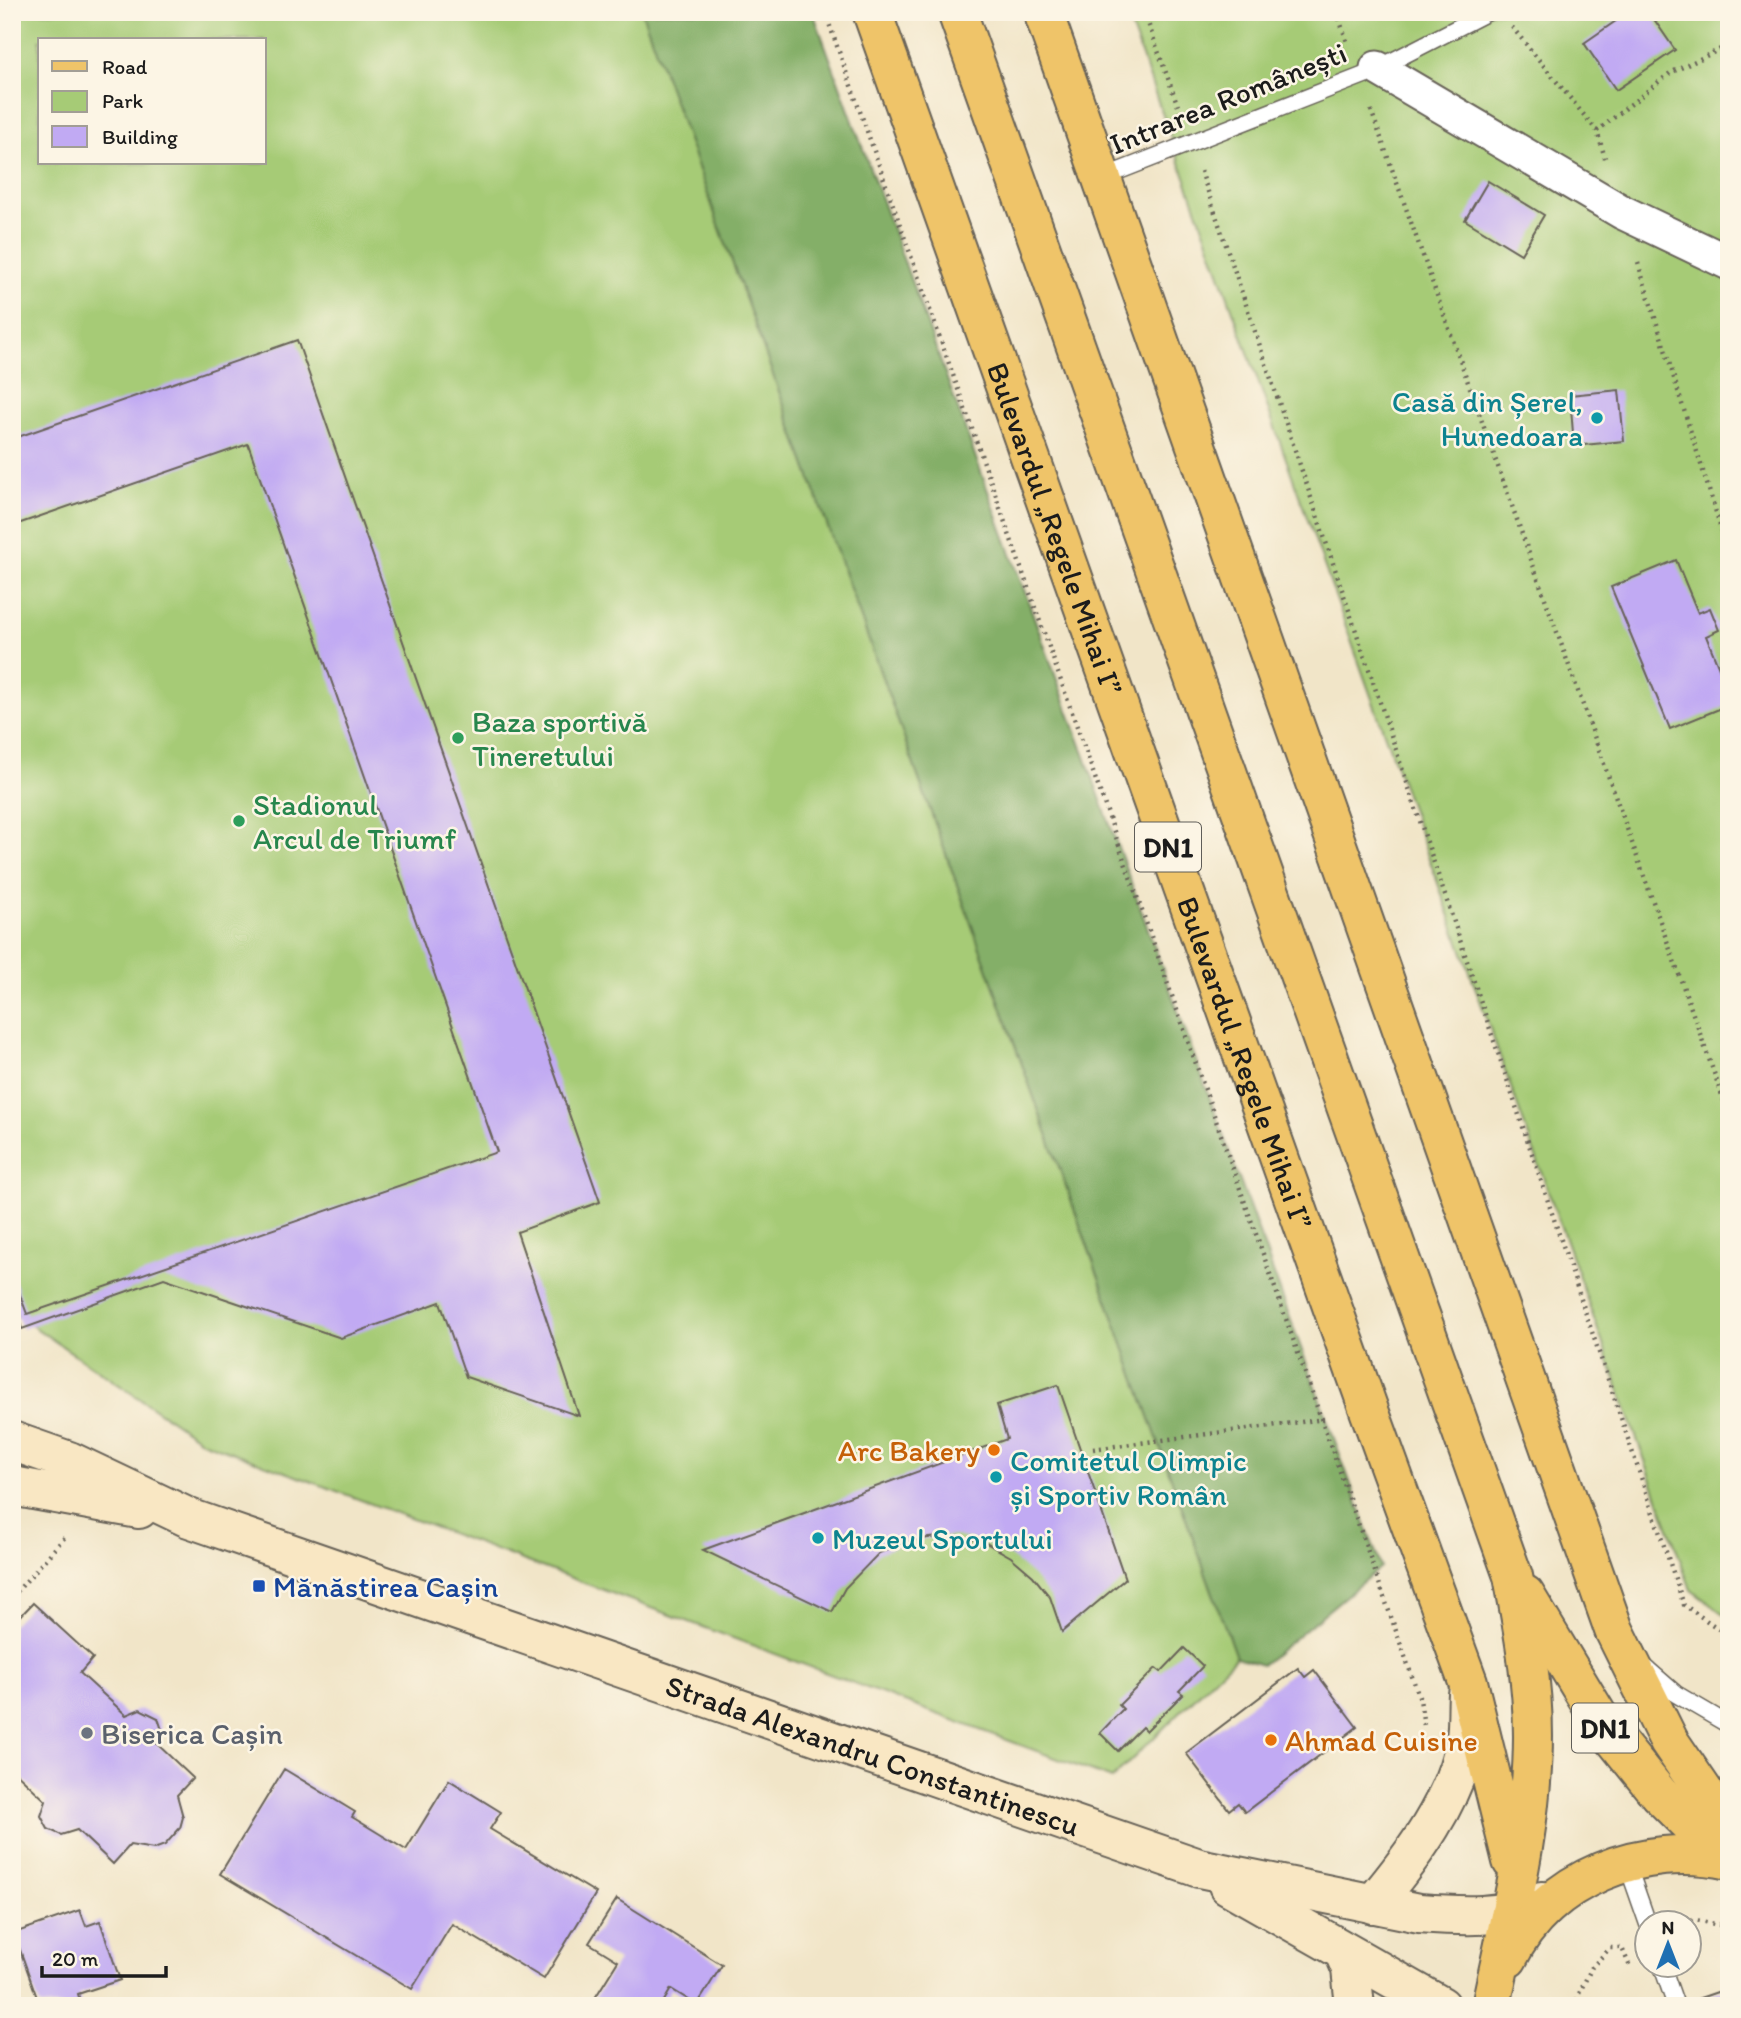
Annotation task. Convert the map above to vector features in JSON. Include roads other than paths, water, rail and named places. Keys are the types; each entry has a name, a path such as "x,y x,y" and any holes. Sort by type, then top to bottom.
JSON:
{"main road":[{"name":"Bulevardul „Regele Mihai I”","path":"872,12 1468,1682 1496,1785 1513,1896"},
{"name":"Bulevardul „Regele Mihai I”","path":"957,12 1513,1576 1525,1643 1533,1734 1529,1803 1492,2001"},
{"name":"DN1","path":"1043,12 1614,1630 1669,1741 1728,1849 1626,1861 1569,1888 1529,1927 1509,1954 1492,2001"},
{"path":"12,1412 69,1461"},
{"name":"Strada Alexandru Constantinescu","path":"12,1441 69,1461 189,1518 1199,1868 1373,1904 1456,1916 1513,1896 1534,1905 1569,1888"},
{"name":"Strada Alexandru Constantinescu","path":"12,1486 189,1518"},
{"name":"Bulevardul „Regele Mihai I”","path":"1513,1576 1604,1727 1659,1794 1728,1849"},
{"path":"1373,1904 1417,1846 1448,1792 1466,1737 1468,1682"},
{"path":"1199,1868 1440,2006"},
{"path":"1345,1952 1351,1969 1355,2006"}],"street":[{"path":"1368,72 1622,212 1729,263"}],"lane":[{"name":"Intrarea Românești","path":"1101,178 1368,72 1488,12"},
{"path":"1614,1630 1646,1668 1676,1694 1729,1725"},
{"path":"1626,1861 1643,1910"},
{"path":"1667,1980 1676,2006"}],"place":[{"name":"Casă din Șerel, Hunedoara","path":"1597,418"},
{"name":"Baza sportivă Tineretului","path":"458,738"},
{"name":"Stadionul Arcul de Triumf","path":"239,821"},
{"name":"Arc Bakery","path":"994,1450"},
{"name":"Comitetul Olimpic și Sportiv Român","path":"996,1477"},
{"name":"Muzeul Sportului","path":"818,1538"},
{"name":"Mănăstirea Cașin","path":"259,1586"},
{"name":"Biserica Cașin","path":"87,1733"},
{"name":"Ahmad Cuisine","path":"1271,1740"}]}
